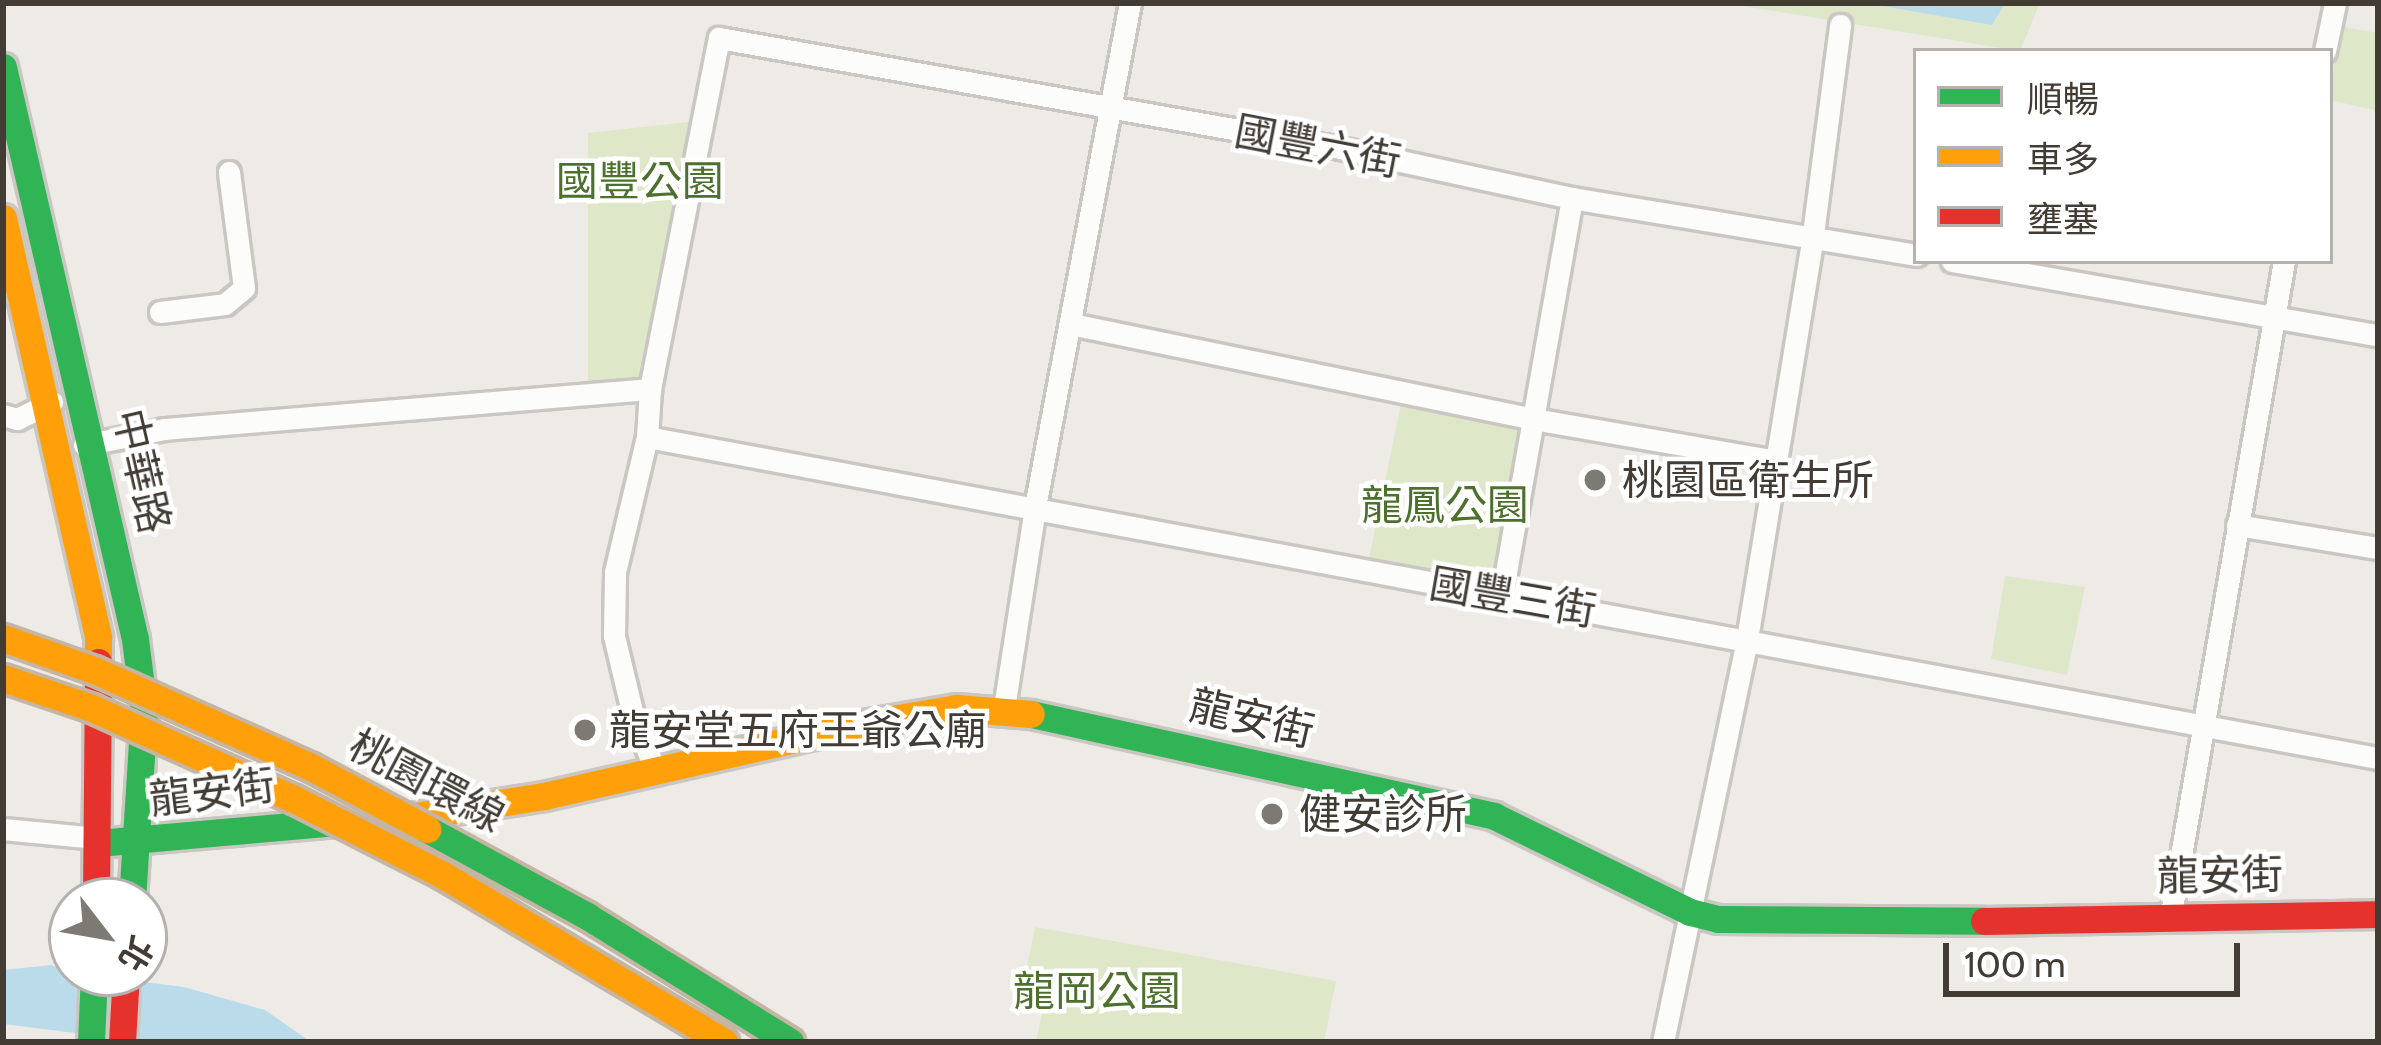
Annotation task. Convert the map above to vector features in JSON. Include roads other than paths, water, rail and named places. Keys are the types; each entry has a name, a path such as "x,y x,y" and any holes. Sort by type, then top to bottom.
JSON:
{"main road":[{"name":"中華路","path":"3,67 135,640 144,710 135,877"},
{"name":"中華路","path":"3,218 98,637 96,877"},
{"name":"桃園環線","path":"3,638 94,670 372,799 587,916 790,1042"},
{"name":"桃園環線","path":"3,678 92,708 294,800 443,875 724,1042"},
{"name":"龍安街","path":"97,840 138,844 294,824 441,815 851,726 956,708 1004,708 1494,817 1690,912 1738,921 2378,914"},
{"path":"91,1042 93,997"},
{"path":"122,1042 125,997"}],"street":[{"path":"1004,708 1035,507 1130,3"},
{"path":"2327,48 2336,3"},
{"path":"1663,1042 1747,639 1813,234 1840,25"},
{"name":"國豐六街","path":"650,389 719,38 1112,107 1572,198 1813,234 1913,254"},
{"path":"160,312 225,304 244,288 230,172"},
{"path":"1502,595 1572,198"},
{"path":"1970,264 2378,335"},
{"path":"2170,919 2283,264"},
{"path":"1071,324 1533,419 1776,461"},
{"path":"56,450 164,429 650,389 647,436 614,572 614,636 632,711 655,770"},
{"path":"3,415 17,419 80,392"},
{"name":"國豐三街","path":"647,436 2201,721 2378,758"},
{"path":"2237,525 2378,548"},
{"path":"3,829 97,840"}],"water":[{"path":"1865,3 2005,3 1992,25"},
{"path":"48,965 48,997 168,997 168,985 184,987 265,1010 311,1042 146,1042 3,1024 3,970"}],"place":[{"name":"桃園區衛生所","path":"1595,480"},
{"name":"龍安堂五府王爺公廟","path":"585,730"},
{"name":"健安診所","path":"1272,814"}],"park label":[{"name":"國豐公園","path":"640,181"},
{"name":"龍鳳公園","path":"1445,505"},
{"name":"龍岡公園","path":"1097,991"}]}
